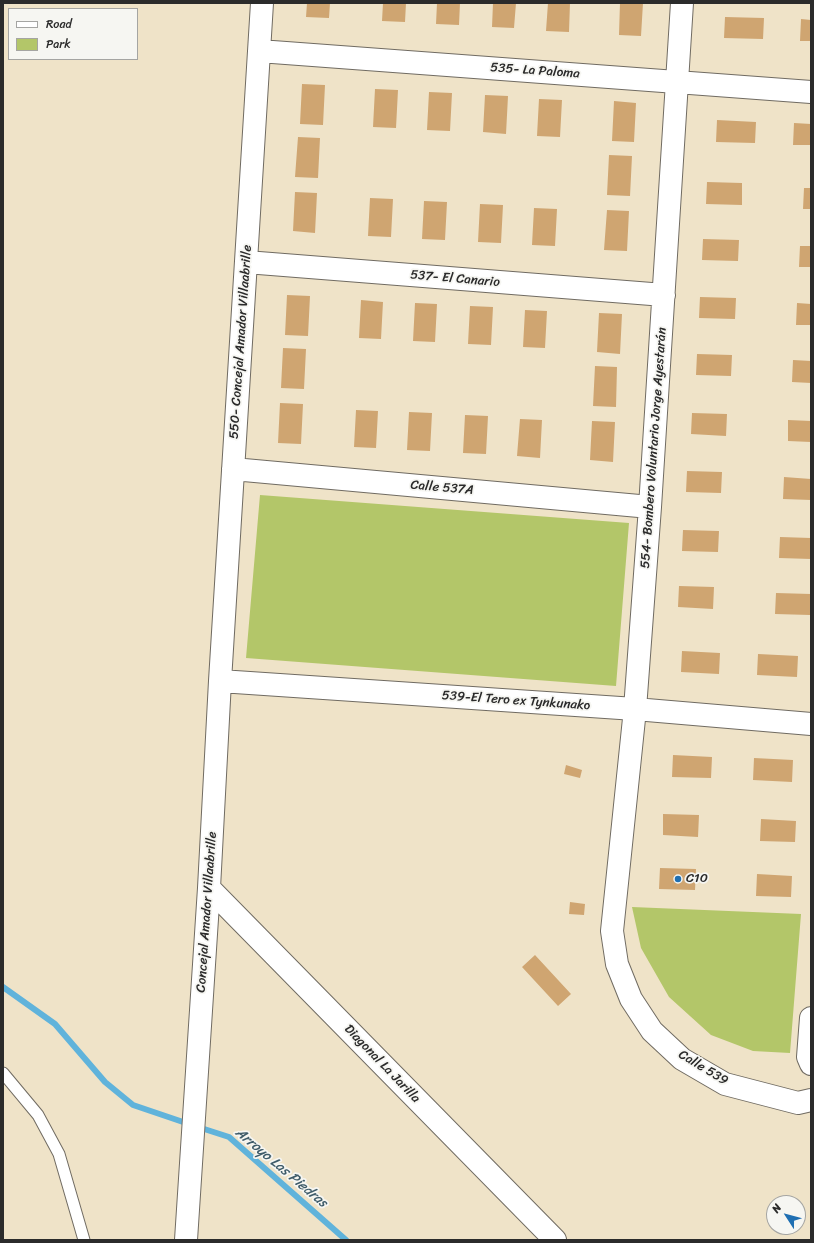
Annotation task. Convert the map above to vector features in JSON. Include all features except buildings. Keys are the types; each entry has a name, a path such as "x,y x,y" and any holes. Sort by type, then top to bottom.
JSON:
{"street":[{"name":"550- Concejal Amador Villaabrille","path":"220,681 262,3"},
{"name":"554- Bombero Voluntario Jorge Ayestarán","path":"616,892 635,709 650,507 682,3"},
{"name":"535- La Paloma","path":"259,51 811,92"},
{"name":"537- El Canario","path":"246,262 664,295"},
{"name":"Calle 537A","path":"233,469 650,507"},
{"name":"539-El Tero ex Tynkunako","path":"220,681 635,709 811,724"},
{"name":"Concejal Amador Villaabrille","path":"186,1240 209,888 220,681"},
{"name":"Diagonal La Jarilla","path":"209,888 555,1240"},
{"name":"Calle 539","path":"616,892 612,931 617,964 631,999 652,1031 682,1059 725,1084 798,1103 811,1100"},
{"path":"811,1018 808,1057 811,1064"}],"lane":[{"path":"3,1073 38,1115 59,1154 84,1240"}],"green space":[{"path":"260,495 629,523 616,686 246,658"},
{"path":"632,907 801,914 790,1053 753,1051 711,1035 669,997 641,948"}],"waterway":[{"name":"Arroyo Las Piedras","path":"3,987 55,1024 105,1082 133,1105 189,1124"},
{"name":"Arroyo Las Piedras","path":"198,1127 229,1137 346,1240"}],"place":[{"name":"C10","path":"678,879"}]}
